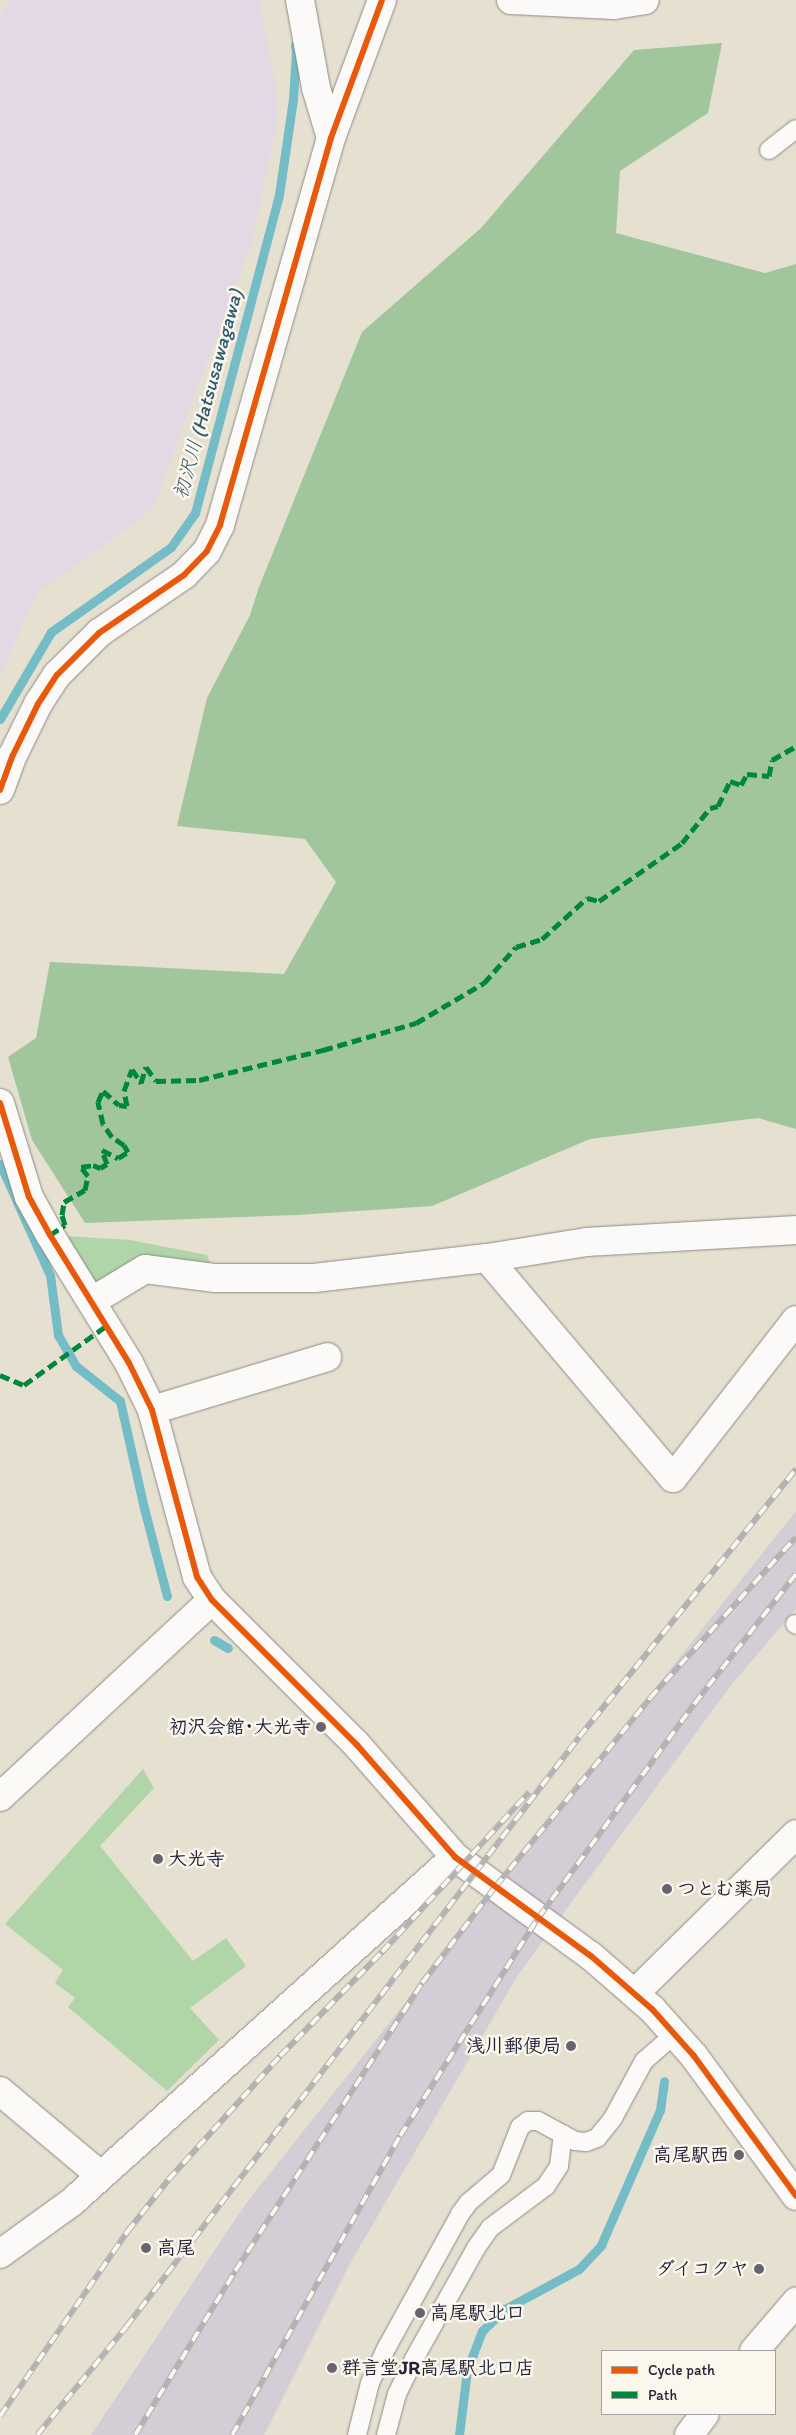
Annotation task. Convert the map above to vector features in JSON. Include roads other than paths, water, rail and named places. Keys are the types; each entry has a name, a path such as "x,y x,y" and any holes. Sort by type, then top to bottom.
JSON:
{"main road":[{"path":"300,0 316,88 331,138"},
{"path":"0,790 14,754 38,704 57,675 99,633 184,575 207,551 220,524 229,496 331,138 382,0 390,0"},
{"path":"511,0 614,5 645,0"},
{"path":"0,1103 29,1197 50,1235 129,1363 152,1410 197,1577 212,1600 357,1745 455,1857 591,1956 635,1993 694,2056 796,2196"},
{"path":"92,1301 145,1269 215,1278 314,1278 487,1258 587,1242 796,1230"},
{"path":"487,1258 673,1478 796,1320"},
{"path":"152,1410 327,1357"},
{"path":"2,1790 212,1600"},
{"path":"635,1993 796,1834"},
{"path":"0,2254 72,2202 455,1857"},
{"path":"0,2092 100,2175"},
{"path":"755,2350 796,2302"},
{"path":"689,2435 704,2415"}],"lane":[{"path":"769,150 796,129"},
{"path":"357,2435 370,2383 460,2214 469,2202 501,2175 520,2127 528,2120 538,2121 575,2141 586,2142 597,2138 613,2118 644,2062 675,2034"},
{"path":"386,2435 397,2394 414,2359 476,2248 490,2228 546,2186 559,2166 563,2134"}],"waterway":[{"name":"初沢川 (Hatsusawagawa)","path":"0,719 51,632 171,547 195,513 279,195 293,99 295,45"},
{"name":"初沢川 (Hatsusawagawa)","path":"0,1164 50,1275 58,1335 76,1366 120,1401 144,1508 167,1596"},
{"name":"初沢川 (Hatsusawagawa)","path":"214,1640 228,1648"},
{"name":"初沢川 (Hatsusawagawa)","path":"459,2435 467,2370 482,2331 505,2309 579,2269 601,2245 660,2110 664,2081"}],"railway":[{"path":"37,2435 126,2327 579,1737 796,1469"},
{"path":"135,2435 235,2271 422,1983 495,1887 650,1698 796,1537"},
{"path":"232,2435 400,2136 538,1918 694,1704 796,1574"},
{"path":"0,2416 127,2232 168,2180 280,2056 382,1952 529,1792"}],"place":[{"name":"初沢会館･大光寺","path":"321,1727"},
{"name":"大光寺","path":"158,1859"},
{"name":"つとむ薬局","path":"667,1889"},
{"name":"浅川郵便局","path":"571,2046"},
{"name":"高尾駅西","path":"739,2155"},
{"name":"高尾","path":"146,2248"},
{"name":"ダイコクヤ","path":"759,2269"},
{"name":"高尾駅北口","path":"420,2313"},
{"name":"群言堂JR高尾駅北口店","path":"332,2368"}]}
